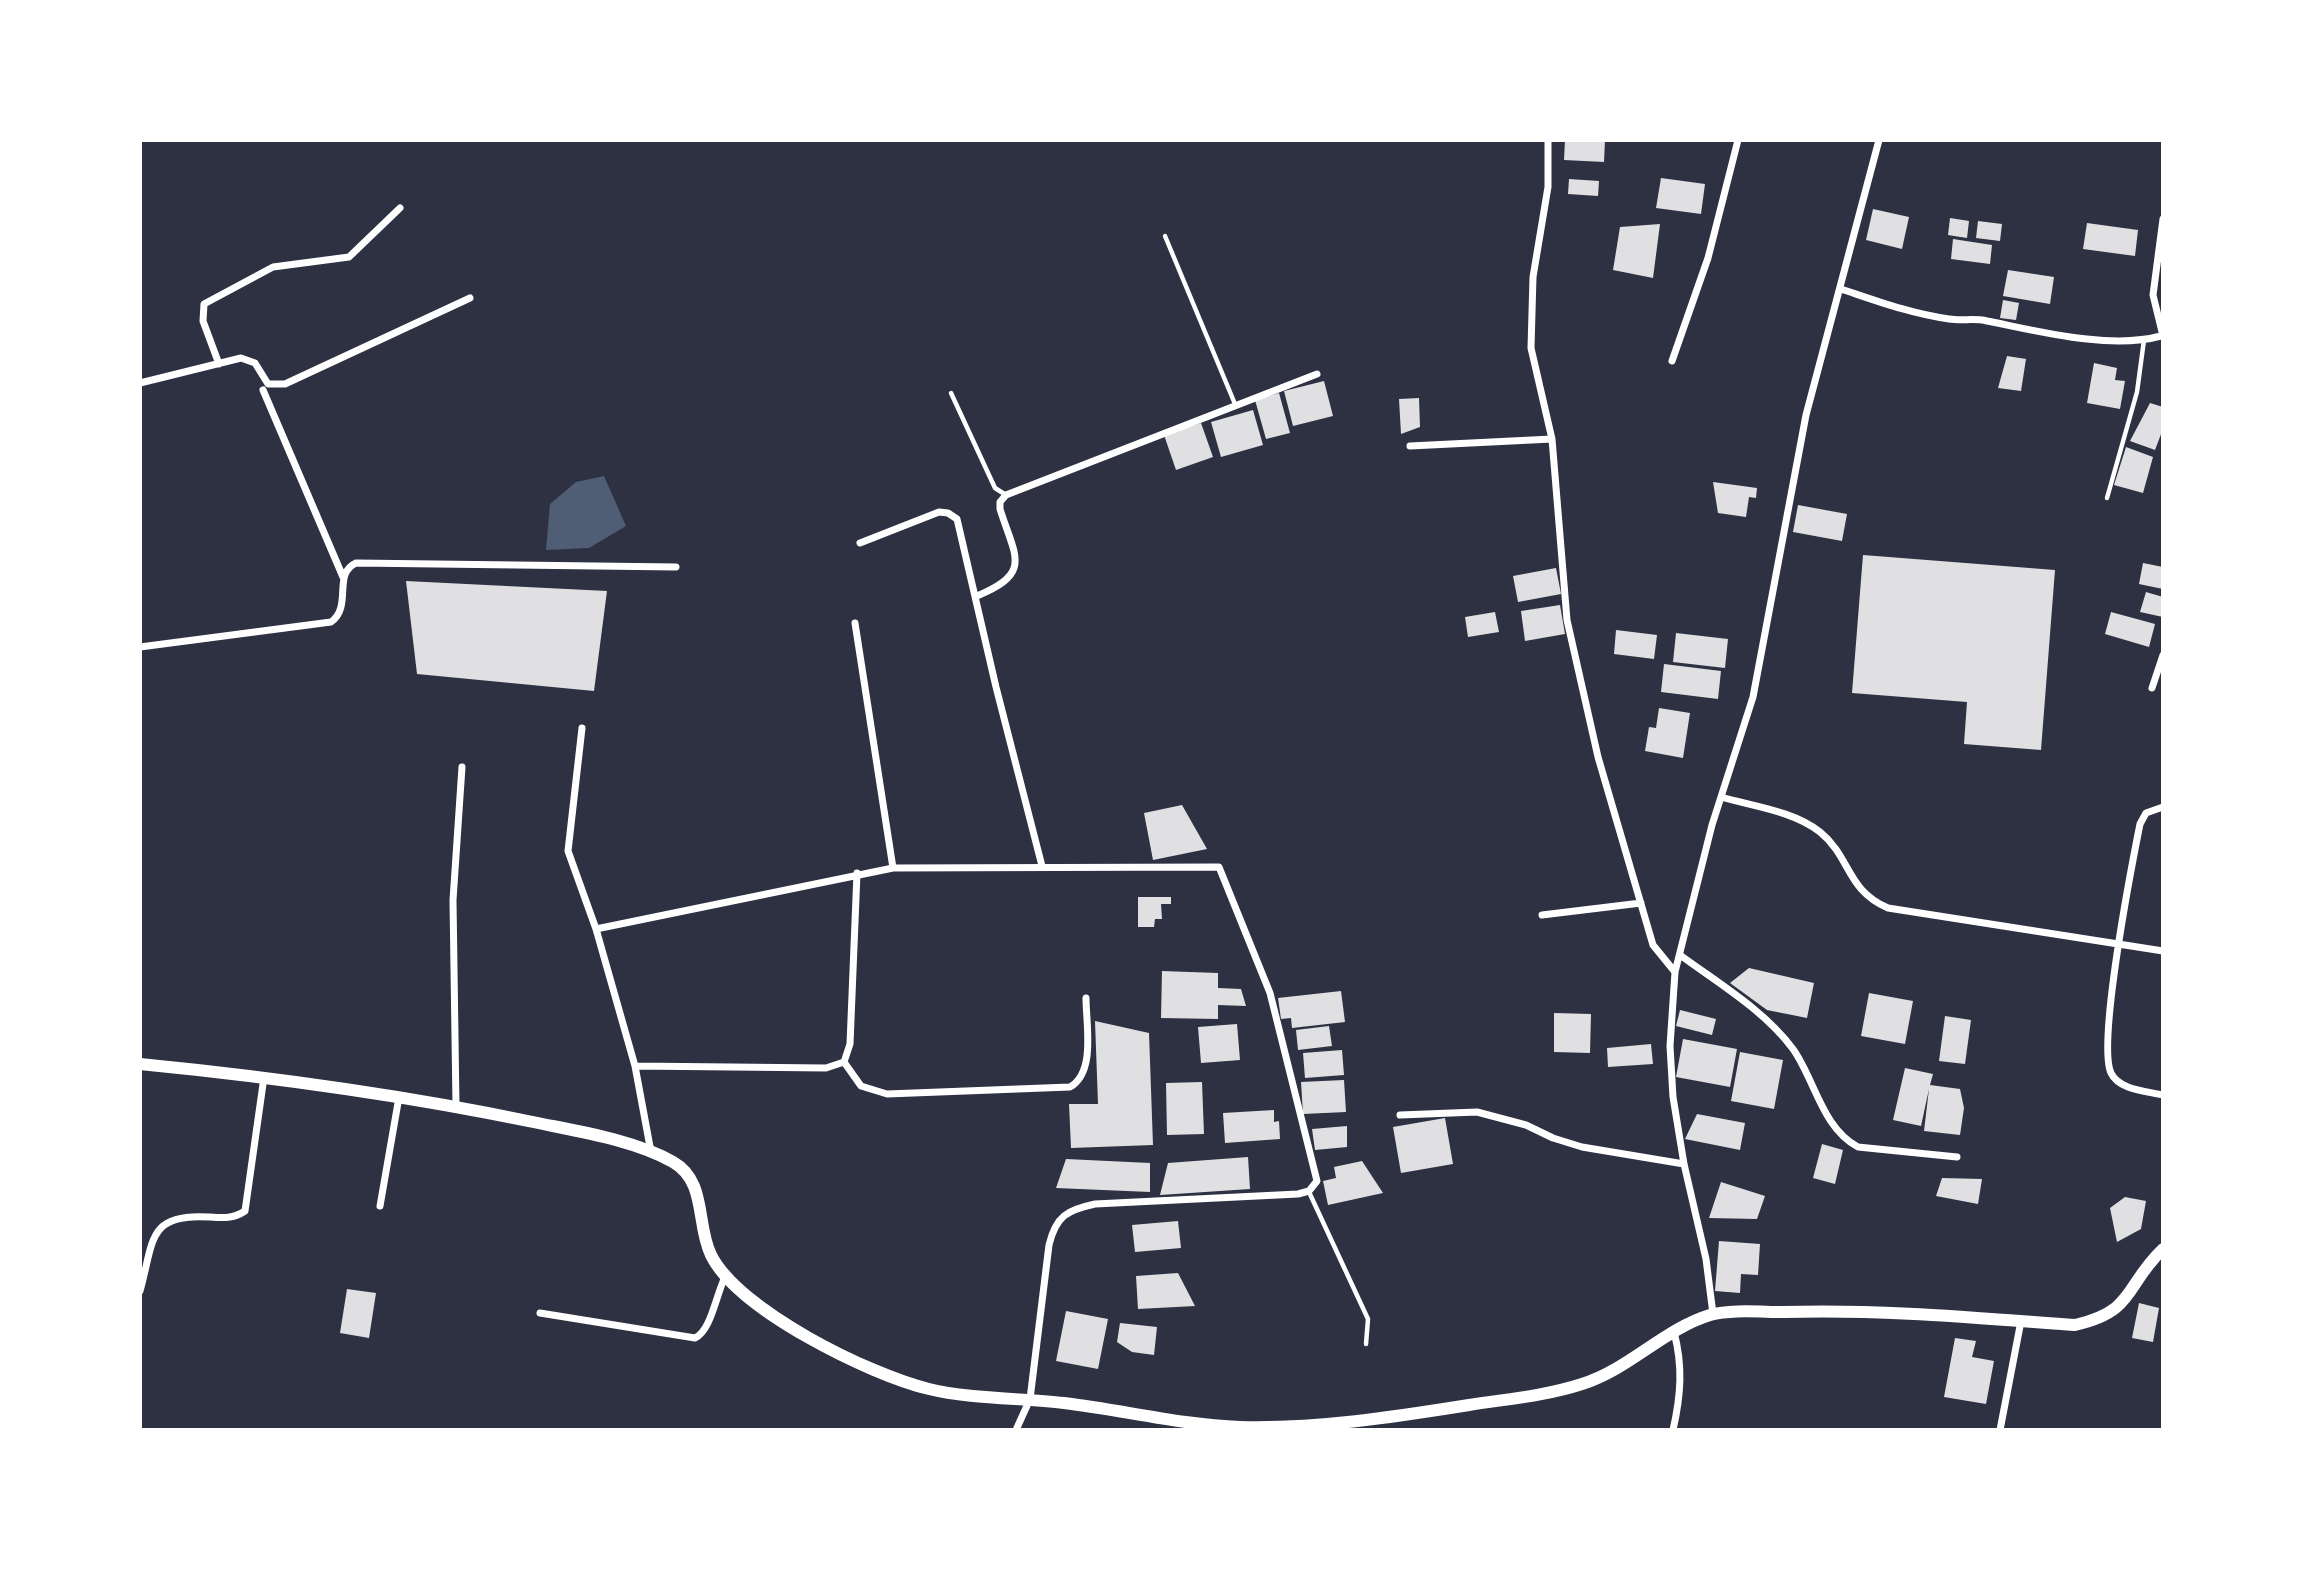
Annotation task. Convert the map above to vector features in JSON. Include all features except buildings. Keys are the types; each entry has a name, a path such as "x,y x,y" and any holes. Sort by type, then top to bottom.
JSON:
{"street":[{"path":"1548,140 1548,187 1533,277 1531,348 1552,439 1567,620 1598,757 1653,945 1675,972"},
{"path":"1672,361 1708,258 1738,140"},
{"path":"1713,1314 1706,1259 1684,1164 1673,1097 1670,1046 1675,972 1693,892 1753,698 1805,415 1879,140"},
{"path":"219,364 203,321 204,304 273,267 349,257 400,208"},
{"path":"1841,289 1910,312 1951,319 1984,320 2016,329 2113,341 2144,340 2162,336 2153,295 2163,219"},
{"path":"140,383 249,359 268,384 285,384 470,298"},
{"path":"977,597 1004,586 1014,572 1016,562 1000,509 1000,502 1006,495 1317,373"},
{"path":"140,647 331,622 339,616 344,605 343,577 263,390"},
{"path":"1410,446 1552,439"},
{"path":"860,543 939,512 948,513 957,519 1042,866"},
{"path":"343,577 348,567 356,563 676,567"},
{"path":"855,623 893,868"},
{"path":"2152,688 2163,654"},
{"path":"582,728 568,851 596,929 635,1066 651,1153"},
{"path":"456,1106 453,900 462,767"},
{"path":"1721,797 1790,817 1818,830 1833,845 1863,894 1888,908 2163,951"},
{"path":"2163,807 2146,813 2140,824 2120,944 2107,1059 2111,1074 2120,1084 2163,1095"},
{"path":"596,929 857,873 893,868 1219,867 1270,993 1317,1181 1308,1191 1095,1205 1073,1209 1062,1215 1054,1225 1049,1245 1030,1399 1016,1430"},
{"path":"844,1062 850,1044 857,873"},
{"path":"1542,915 1641,903"},
{"path":"1680,955 1776,1029 1794,1051 1835,1129 1846,1140 1858,1147 1957,1157"},
{"path":"844,1062 860,1087 887,1094 1070,1087 1081,1081 1086,1068 1086,998"},
{"path":"635,1066 826,1068 844,1062"},
{"path":"140,1064 264,1076 456,1106 590,1134 651,1153 673,1161 688,1173 701,1209 710,1254 724,1277 763,1311 846,1357 929,1389 1030,1399 1179,1422 1239,1427 1378,1424 1547,1393 1588,1383 1674,1332 1713,1314 1859,1310 2075,1325 2101,1319 2121,1306 2150,1262 2163,1249"},
{"path":"140,1291 155,1235 162,1224 186,1216 235,1218 245,1211 264,1076"},
{"path":"380,1206 399,1097"},
{"path":"1400,1115 1477,1112 1526,1125 1553,1139 1582,1147 1684,1164"},
{"path":"540,1313 695,1338 703,1334 709,1324 712,1305 724,1277"},
{"path":"2000,1430 2021,1321"},
{"path":"1673,1430 1679,1402 1682,1362 1674,1332"}],"lane":[{"path":"1165,236 1235,404"},
{"path":"2107,498 2137,392 2144,340"},
{"path":"951,393 995,488 1006,495"},
{"path":"1308,1191 1368,1319 1366,1344"}],"water":[{"path":"604,476 626,526 589,548 546,550 550,504 576,482"}]}
